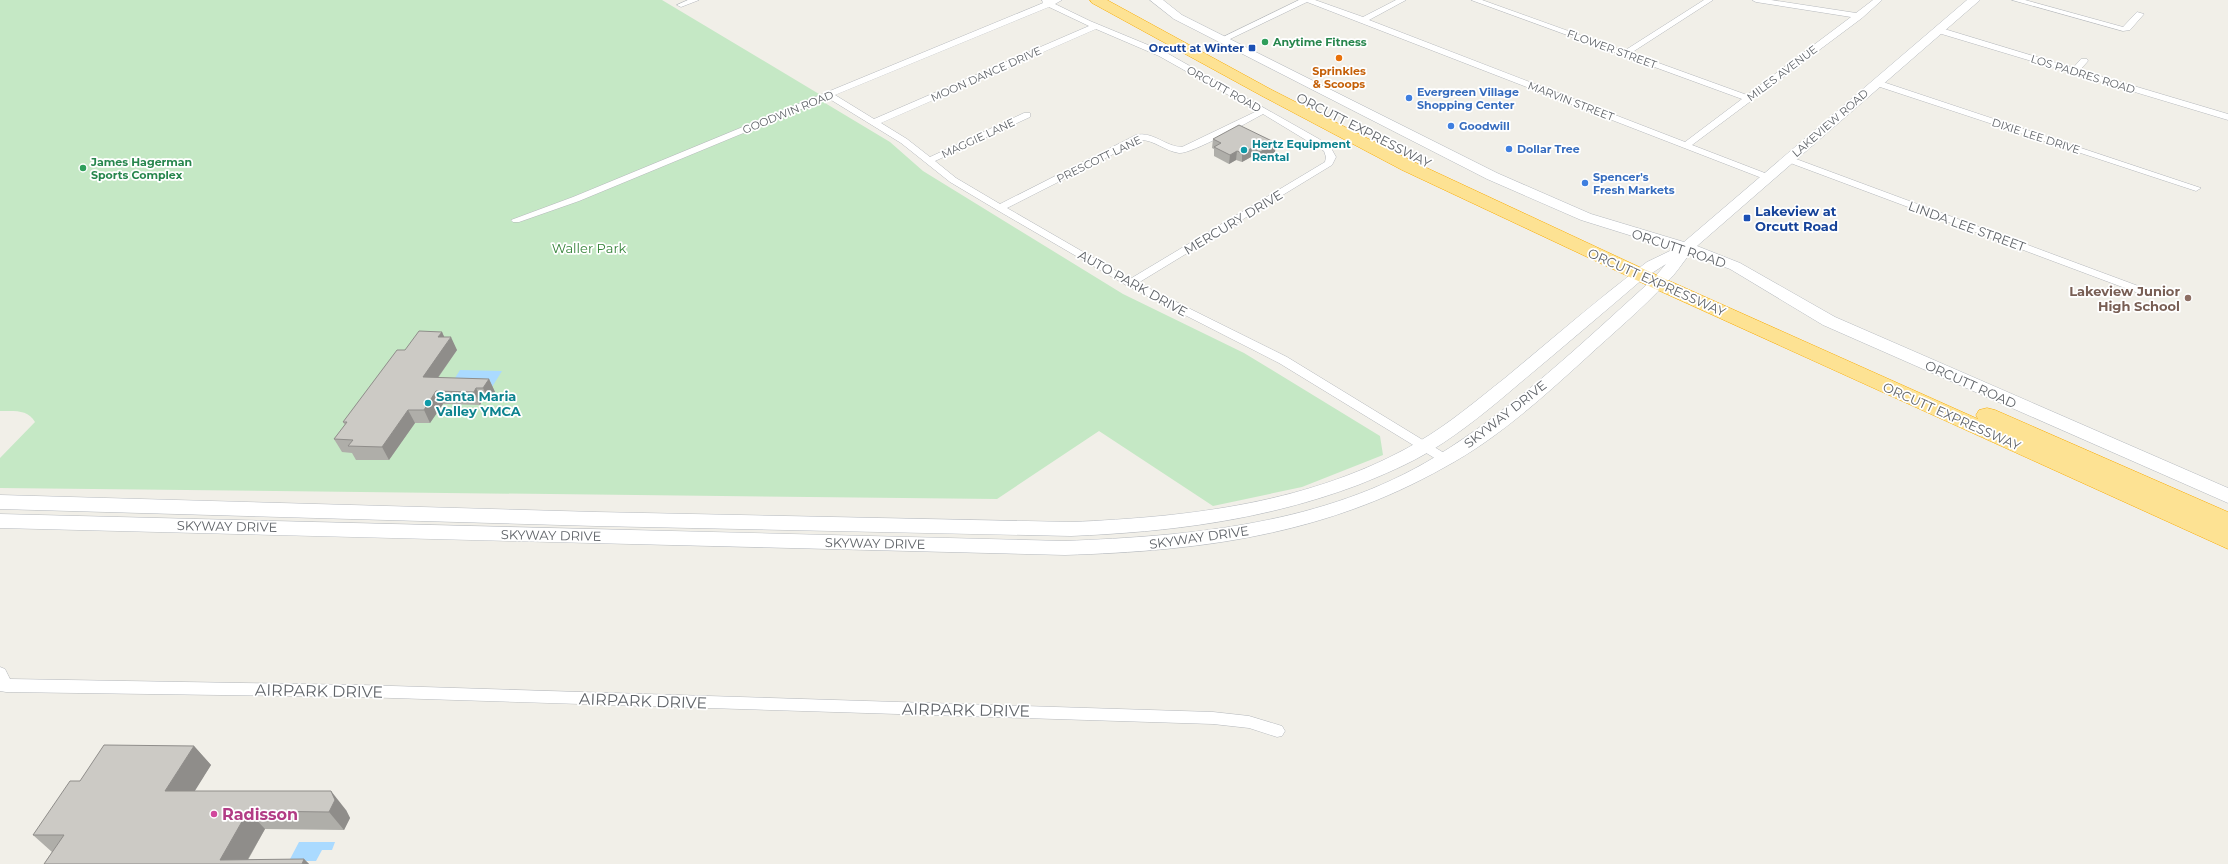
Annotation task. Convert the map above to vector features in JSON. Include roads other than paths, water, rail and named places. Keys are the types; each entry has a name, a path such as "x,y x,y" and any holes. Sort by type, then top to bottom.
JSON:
{"highway":[{"name":"ORCUTT EXPRESSWAY","path":"1097,0 1273,96 1408,166 2228,522"},
{"name":"ORCUTT EXPRESSWAY","path":"1119,0 1368,134 1655,274 2228,540"}],"main road":[{"name":"ORCUTT ROAD","path":"1156,0 1178,17 1454,159 1586,218 1688,248 1735,266 1829,321 2228,496"},
{"name":"LAKEVIEW ROAD","path":"1655,274 1688,248 1767,177 1974,0"},
{"name":"SKYWAY DRIVE","path":"0,502 596,519 1063,528 1132,527 1191,522 1234,515 1292,502 1348,482 1425,446 1480,407 1655,274"},
{"name":"SKYWAY DRIVE","path":"0,521 1065,548 1146,545 1243,532 1323,512 1411,477 1445,459 1475,440 1510,413 1655,274"}],"street":[{"path":"681,5 695,0"},
{"name":"GOODWIN ROAD","path":"516,220 576,199 829,95 1047,2 1058,0"},
{"path":"1223,39 1307,0"},
{"name":"MARVIN STREET","path":"1307,0 1363,20 1767,177"},
{"path":"1363,20 1402,0"},
{"name":"FLOWER STREET","path":"1475,0 1748,98"},
{"path":"1624,54 1709,0"},
{"path":"1756,0 1859,16"},
{"name":"MILES AVENUE","path":"1685,146 1859,16 1878,0"},
{"path":"2016,0 2123,29 2127,28 2140,14"},
{"name":"ORCUTT ROAD","path":"1047,2 1097,26 1162,54 1320,143 1328,150 1331,157"},
{"name":"MOON DANCE DRIVE","path":"875,122 1097,26"},
{"name":"LOS PADRES ROAD","path":"1938,30 2225,116"},
{"path":"2074,71 2084,60"},
{"name":"DIXIE LEE DRIVE","path":"1877,83 2196,188"},
{"name":"AUTO PARK DRIVE","path":"829,95 904,141 953,180 1000,208 1130,284 1283,360 1445,459"},
{"path":"2225,116 2228,106"},
{"name":"PRESCOTT LANE","path":"1000,208 1138,137 1151,138 1175,150 1184,150 1263,111"},
{"name":"MAGGIE LANE","path":"928,161 1027,115"},
{"name":"MERCURY DRIVE","path":"1130,284 1317,171 1329,163 1331,157"},
{"name":"LINDA LEE STREET","path":"1788,159 2145,292"},
{"name":"AIRPARK DRIVE","path":"2,681 1213,718 1249,722 1277,731"}],"water":[{"path":"460,370 502,371 492,387 450,386"},
{"path":"299,842 335,842 332,850 322,850 316,861 289,861"}],"place":[{"name":"Anytime Fitness","path":"1265,42"},
{"name":"Orcutt at Winter","path":"1252,48"},
{"name":"Sprinkles & Scoops","path":"1339,58"},
{"name":"Evergreen Village Shopping Center","path":"1409,98"},
{"name":"Goodwill","path":"1451,126"},
{"name":"Dollar Tree","path":"1509,149"},
{"name":"Hertz Equipment Rental","path":"1244,150"},
{"name":"James Hagerman Sports Complex","path":"83,168"},
{"name":"Spencer's Fresh Markets","path":"1585,183"},
{"name":"Lakeview at Orcutt Road","path":"1747,218"},
{"name":"Lakeview Junior High School","path":"2188,298"},
{"name":"Santa Maria Valley YMCA","path":"428,403"},
{"name":"Radisson","path":"214,814"}],"park label":[{"name":"Waller Park","path":"589,248"}]}
